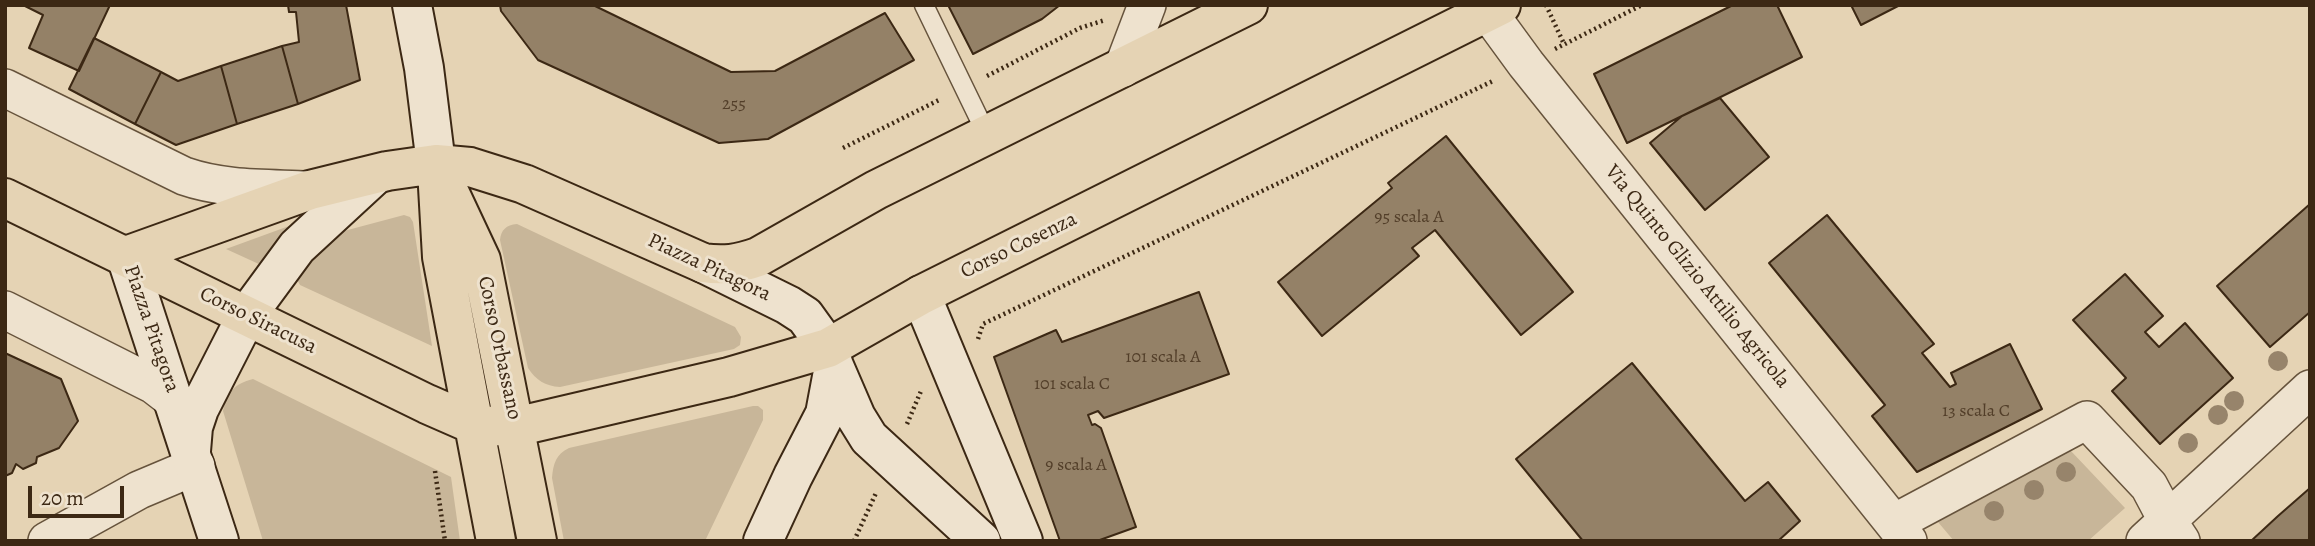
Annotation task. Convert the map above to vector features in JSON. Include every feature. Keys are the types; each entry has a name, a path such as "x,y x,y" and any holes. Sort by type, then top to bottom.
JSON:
{"main road":[{"path":"703,263 723,266 758,257 864,196 1248,5"},
{"name":"Corso Cosenza","path":"515,427 729,377 831,357 921,295 1495,8"},
{"name":"Piazza Pitagora","path":"126,256 310,190 387,171 436,164 470,167 524,184 703,263"},
{"name":"Corso Orbassano","path":"436,164 442,257 496,541"},
{"name":"Corso Orbassano","path":"436,164 481,260 537,541"},
{"name":"Corso Siracusa","path":"5,198 407,395 475,425 515,427"}],"street":[{"name":"Corso Orbassano","path":"412,5 424,68 436,164"},
{"path":"1123,68 1147,6"},
{"name":"Via Quinto Glizio Attilio Agricola","path":"1495,8 1527,64 1901,532"},
{"path":"5,88 184,176 221,186 310,190"},
{"name":"Piazza Pitagora","path":"193,458 193,427 199,409 247,315 296,247 375,175"},
{"name":"Piazza Pitagora","path":"126,256 176,402 219,541"},
{"name":"Piazza Pitagora","path":"703,263 805,316 831,357"},
{"path":"921,295 1023,541"},
{"path":"5,310 154,385 176,402"},
{"path":"763,541 825,414 831,357"},
{"path":"831,357 856,417 869,438 981,541"},
{"path":"1901,532 2087,420 2149,485 2164,534 2310,389"},
{"path":"47,541 193,458"}],"lane":[{"path":"924,5 987,135"}],"path":[{"path":"1546,5 1564,44 1642,5"},
{"path":"843,148 1080,28 1147,6"},
{"path":"983,324 1527,64"},
{"path":"435,471 445,541"}],"shaded area":[{"path":"404,215 410,217 413,222 432,346 300,285 295,276 323,242 344,231"},
{"path":"300,222 261,265 226,249"},
{"path":"517,224 735,327 741,337 740,345 734,349 560,387 541,382 528,368 500,240 505,229"},
{"path":"253,379 451,477 460,541 263,541 223,411 232,390"},
{"path":"753,406 763,410 763,420 705,541 564,541 552,478 556,460 565,450"},
{"path":"2070,450 2125,508 2088,541 1954,541 1938,522"}],"building":[{"path":"23,5 110,5 79,71 29,48 43,15"},
{"path":"288,5 346,5 360,80 298,104 282,46 299,42 296,12 289,12"},
{"path":"500,5 593,5 731,72 775,71 885,13 914,60 768,139 719,143 538,60 501,11"},
{"path":"948,5 1060,5 1042,19 973,54"},
{"path":"1733,5 1777,5 1802,57 1627,143 1594,74"},
{"path":"1851,5 1900,5 1861,25"},
{"path":"94,38 161,72 135,124 69,89"},
{"path":"282,46 298,104 237,124 221,66"},
{"path":"221,66 237,124 176,145 135,124 161,72 178,81"},
{"path":"1720,98 1769,157 1705,210 1650,143 1682,116"},
{"path":"1446,136 1573,292 1521,335 1435,230 1412,248 1419,256 1322,336 1278,282 1392,188 1388,183"},
{"path":"2310,204 2310,312 2270,347 2217,286"},
{"path":"1827,215 1934,344 1922,353 1950,387 1956,384 1951,373 2010,344 2042,409 1917,472 1872,416 1885,405 1769,263"},
{"path":"2125,274 2163,316 2145,332 2159,347 2185,323 2233,378 2160,444 2112,391 2126,378 2073,320"},
{"path":"1199,292 1229,374 1104,418 1098,411 1088,415 1092,425 1101,428 1136,527 1097,541 1060,541 994,357 1056,330 1062,342"},
{"path":"5,353 61,379 78,421 59,448 37,457 36,463 23,469 16,464 12,473 5,476"},
{"path":"1632,363 1745,501 1768,482 1800,521 1778,541 1583,541 1516,459"},
{"path":"2310,488 2310,541 2251,541 2278,516"}]}
